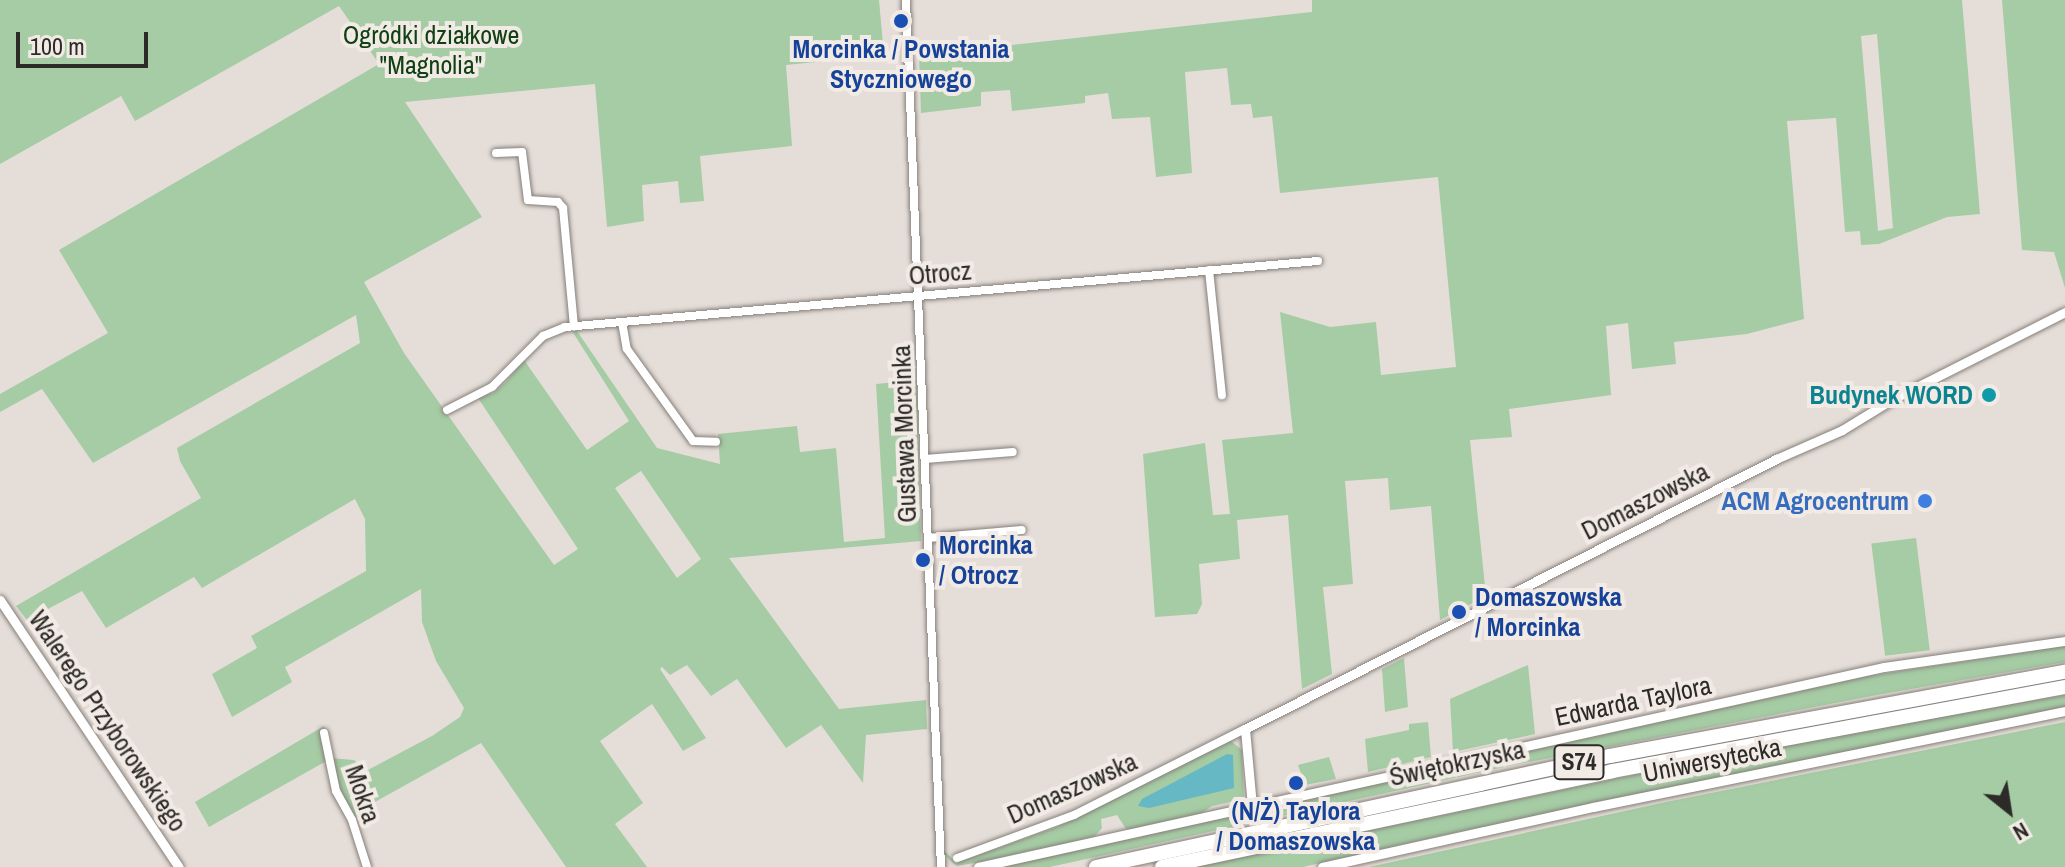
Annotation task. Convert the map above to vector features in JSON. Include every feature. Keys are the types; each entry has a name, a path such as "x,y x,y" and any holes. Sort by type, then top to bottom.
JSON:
{"highway":[{"name":"Świętokrzyska","path":"1096,867 1595,759 2065,672"},
{"name":"Świętokrzyska","path":"1162,867 1626,768 2065,687"}],"street":[{"name":"Gustawa Morcinka","path":"906,0 941,867"},
{"path":"447,410 492,387 543,336 569,327 563,208 558,202 528,200 522,152 496,153"},
{"name":"Otrocz","path":"569,327 1318,261"},
{"path":"1209,270 1222,395"},
{"name":"Domaszowska","path":"957,858 1074,815 1776,459 1842,430 1891,400 2065,312"},
{"path":"622,322 627,349 693,441 716,442"},
{"path":"925,459 1013,452"},
{"path":"928,538 1022,530"},
{"name":"Walerego Przyborowskiego","path":"0,600 179,867"},
{"name":"Edwarda Taylora","path":"978,867 1884,667 2065,641"},
{"name":"Uniwersytecka","path":"1322,867 1639,797 2065,711"},
{"path":"1245,729 1252,806"},
{"name":"Mokra","path":"324,733 336,791 352,820 367,867"}],"green space":[{"name":"Ogródki działkowe \"Magnolia\"","path":"0,0 879,0 884,55 786,65 792,146 700,156 704,201 680,203 678,181 642,185 644,221 607,227 595,84 405,102 482,217 364,282 404,353 554,565 578,549 478,398 493,393 524,360 587,450 629,421 572,331 577,331 657,448 720,464 718,434 797,426 800,452 836,448 844,542 885,538 876,384 917,380 921,541 729,558 839,709 926,700 927,729 866,735 863,783 821,725 786,748 737,679 711,696 687,665 670,675 662,667 660,669 706,738 683,751 652,704 600,741 643,803 615,824 647,867 566,867 481,743 366,807 352,820 330,759 209,827 195,802 324,726 330,758 354,760 366,771 432,736 460,717 464,708 436,661 422,622 421,589 285,667 292,682 232,717 212,674 257,648 251,636 366,571 365,519 355,499 202,588 194,577 106,628 82,591 27,620 16,606 201,498 180,461 177,448 360,343 356,315 93,463 42,389 0,412 0,394 108,333 59,250 379,64 339,6 135,121 121,96 0,164","holes":["641,471 701,559 677,578 615,488"]},
{"path":"1312,0 1962,0 1980,214 1947,217 1879,244 1861,245 1860,231 1845,232 1836,118 1787,121 1804,319 1747,334 1674,342 1676,364 1632,369 1628,323 1606,326 1611,395 1509,409 1512,437 1470,440 1486,596 1440,620 1431,506 1390,510 1388,478 1345,481 1353,584 1323,587 1332,674 1302,689 1288,515 1237,520 1240,559 1199,564 1202,604 1197,614 1155,617 1143,454 1205,443 1213,515 1230,514 1222,440 1293,433 1280,312 1330,327 1376,322 1381,375 1456,367 1438,177 1280,193 1272,116 1253,118 1251,104 1231,105 1227,68 1185,72 1192,173 1156,177 1150,117 1112,119 1108,93 1085,96 1085,103 1012,111 1010,90 981,92 981,106 921,113 919,55 1312,12","holes":["1877,34 1893,228 1878,231 1861,36"]},
{"path":"2002,0 2065,0 2065,288 2054,252 2022,250"},
{"path":"1916,538 1930,650 1885,656 1871,543"},
{"path":"2065,646 2065,662 1513,765 1050,867 1001,867 1868,676"},
{"path":"1404,658 1408,707 1385,712 1382,669"},
{"path":"1528,665 1535,734 1453,752 1450,699"},
{"path":"2065,695 2065,708 1458,832 1303,867 1194,867 1772,746"},
{"path":"1428,722 1431,757 1368,772 1365,739 1409,730 1409,724"},
{"path":"2065,722 2065,867 1369,867 1666,802"},
{"path":"1231,741 1242,750 1244,799 1212,806 1202,813 1132,829 1126,829 1117,815 1101,819 1102,828 1094,837 980,862 957,866 944,855 944,850 954,861 962,861 1057,827"},
{"path":"1329,757 1336,779 1305,785 1298,765"}],"water":[{"path":"1227,754 1233,755 1234,788 1149,808 1138,806 1142,799"}],"place":[{"name":"Morcinka / Powstania Styczniowego","path":"901,21"},
{"name":"Budynek WORD","path":"1989,395"},
{"name":"ACM Agrocentrum","path":"1925,501"},
{"name":"Morcinka / Otrocz","path":"923,560"},
{"name":"Domaszowska / Morcinka","path":"1459,612"},
{"name":"(N/Ż) Taylora / Domaszowska","path":"1296,783"}]}
